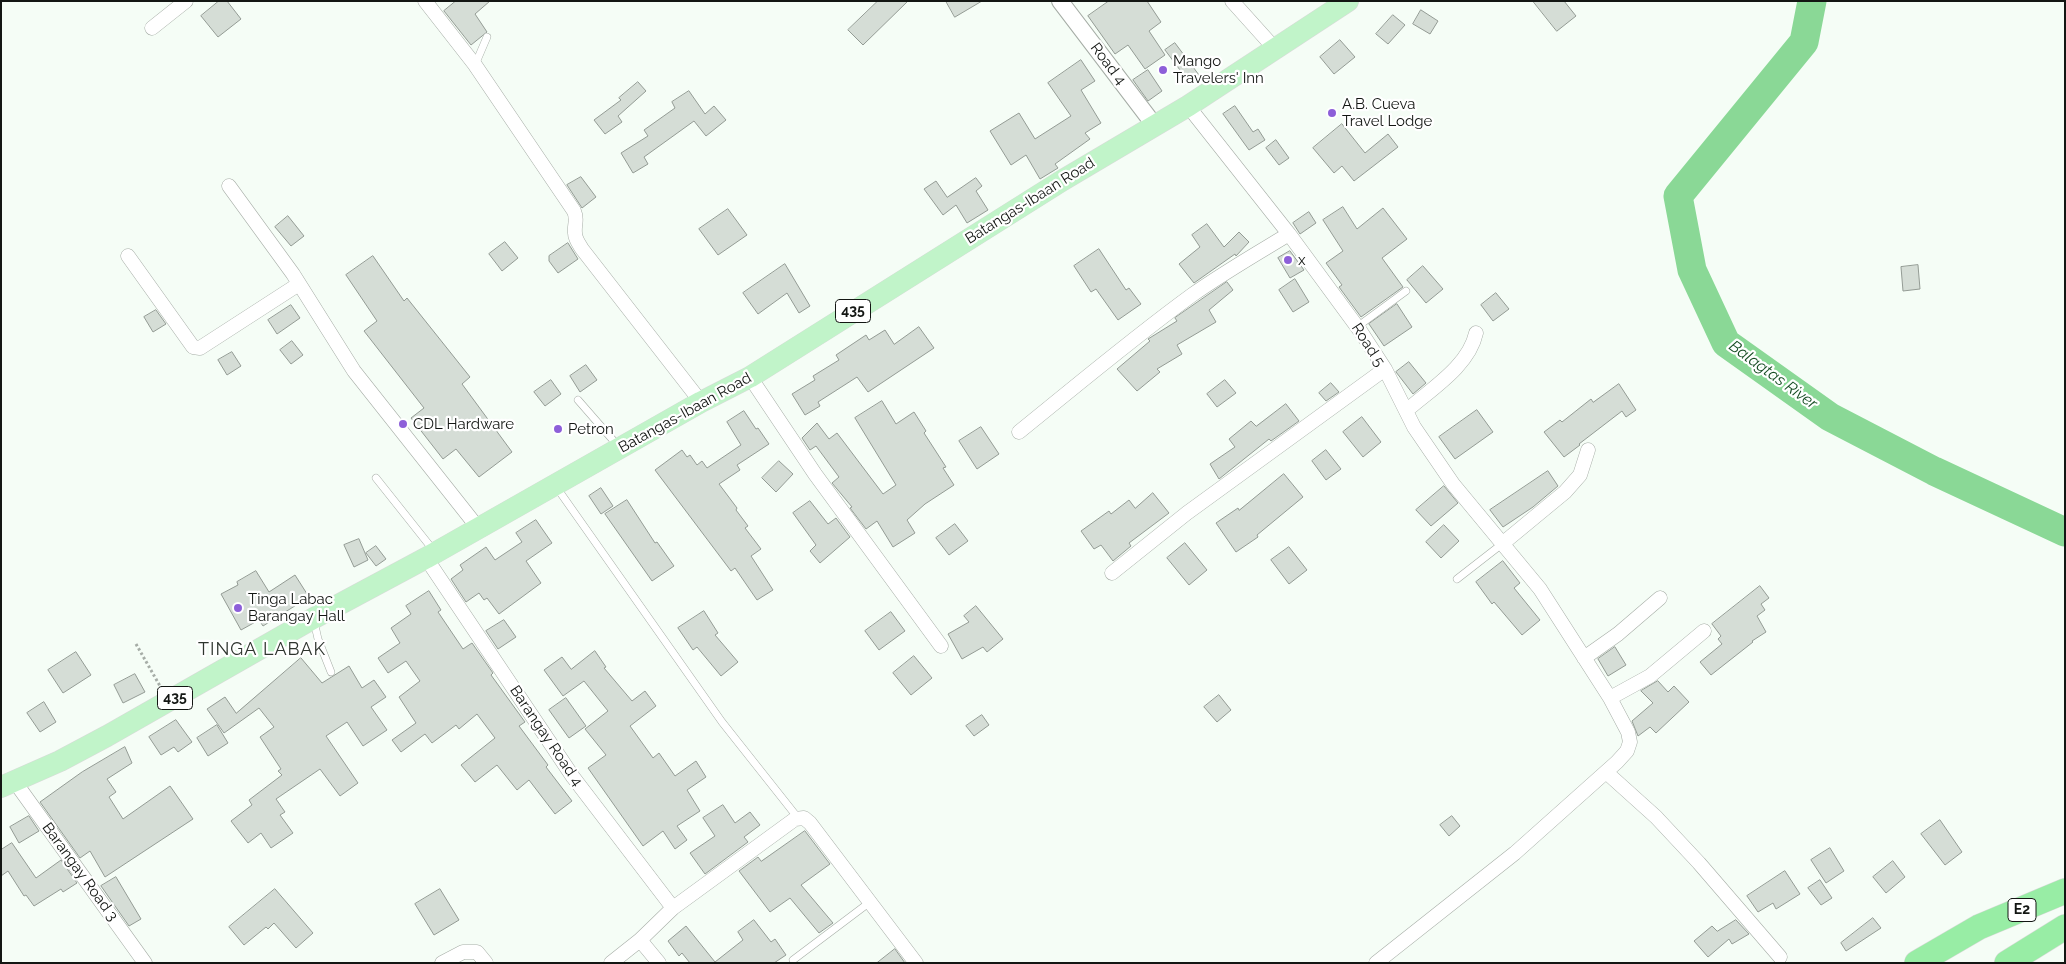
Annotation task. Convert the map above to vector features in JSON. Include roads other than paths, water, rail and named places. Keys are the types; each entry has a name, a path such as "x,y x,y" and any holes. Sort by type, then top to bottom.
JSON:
{"highway":[{"name":"E2","path":"1917,963 1979,927 2065,891"},
{"name":"E2","path":"2007,963 2065,927"}],"main road":[{"name":"Batangas-Ibaan Road","path":"8,785 60,761 169,702 314,618 431,556 701,402 750,377 1063,180 1188,106 1348,1"}],"street":[{"path":"152,28 186,1"},
{"path":"425,1 474,65 574,211 577,217 576,240 582,249 701,402"},
{"name":"Road 4","path":"1060,1 1155,126"},
{"path":"1232,1 1276,50"},
{"name":"Road 5","path":"1188,106 1289,234 1357,327 1385,369 1414,427 1453,484 1540,589 1610,698 1628,732 1630,742 1627,751 1606,772"},
{"path":"229,186 299,284 354,370 479,528"},
{"path":"1019,432 1125,346 1193,295 1237,265 1289,234"},
{"path":"128,256 193,347 200,348 299,284"},
{"path":"1406,411 1464,360 1473,345 1476,333"},
{"path":"1112,573 1187,513 1385,369"},
{"path":"750,377 815,474 940,646"},
{"path":"1502,544 1565,492 1580,476 1588,450"},
{"name":"Barangay Road 4","path":"431,556 573,777 673,908"},
{"path":"1584,658 1618,634 1660,598"},
{"path":"1610,698 1650,676 1704,631"},
{"path":"1376,963 1515,853 1606,772 1656,816 1780,957"},
{"name":"Barangay Road 3","path":"8,785 145,963"},
{"path":"610,963 640,940 673,908 795,819 804,818 810,823 916,963"},
{"path":"640,940 659,963"},
{"path":"442,963 463,952 477,952 486,963"}],"lane":[{"path":"474,65 487,37"},
{"path":"1357,327 1406,291"},
{"path":"578,400 621,449"},
{"path":"376,478 431,556"},
{"path":"555,485 722,722 798,819"},
{"path":"1457,579 1502,544"},
{"path":"314,618 318,639 331,672"},
{"path":"793,960 870,902"}],"waterway":[{"name":"Balagtas River","path":"1812,1 1804,42 1678,196 1692,270 1726,343 1830,417 1934,471 2065,532"}],"place":[{"name":"Mango Travelers' Inn","path":"1163,70"},
{"name":"A.B. Cueva Travel Lodge","path":"1332,113"},
{"name":"x","path":"1288,260"},
{"name":"CDL Hardware","path":"403,424"},
{"name":"Petron","path":"558,429"},
{"name":"Tinga Labac Barangay Hall","path":"238,608"}],"district":[{"name":"TINGA LABAK","path":"262,650"}]}
